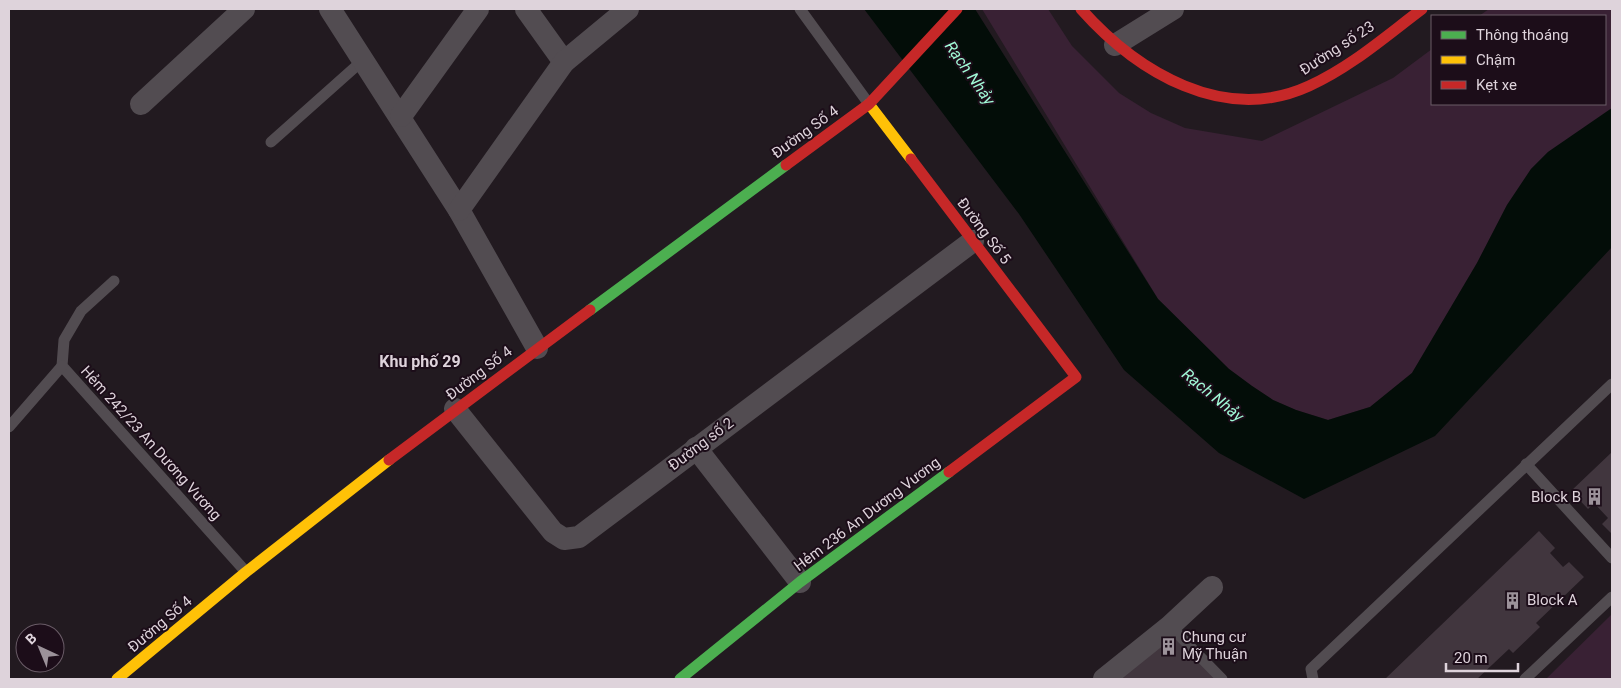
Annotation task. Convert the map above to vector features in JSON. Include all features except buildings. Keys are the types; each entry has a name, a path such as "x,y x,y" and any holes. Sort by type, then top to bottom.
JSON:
{"street":[{"path":"141,104 244,9"},
{"path":"330,9 362,60 401,116 459,210 537,348"},
{"path":"401,116 478,9"},
{"path":"526,9 564,62"},
{"path":"459,210 564,62 628,9"},
{"name":"Đường Số 4","path":"117,679 246,572 455,409 869,104 958,9"},
{"name":"Đường số 23","path":"1081,9 1115,45 1144,65 1177,83 1209,95 1241,100 1273,97 1308,86 1335,71 1422,9"},
{"path":"1115,45 1173,9"},
{"name":"Đường Số 5","path":"869,104 1076,377"},
{"name":"Đường số 2","path":"455,409 552,532 564,539 578,537 973,241"},
{"name":"Hẻm 236 An Dương Vương","path":"680,679 800,582 1076,377"},
{"path":"696,448 800,582"},
{"path":"1104,679 1170,626 1212,587"}],"lane":[{"path":"800,9 869,104"},
{"path":"270,142 362,60"},
{"name":"Hẻm 242/23 An Dương Vương","path":"114,281 81,311 64,340 62,366 246,572"},
{"path":"9,427 62,366"},
{"path":"1313,679 1311,669 1612,384"},
{"path":"1526,464 1612,558"},
{"path":"1525,679 1612,597"},
{"path":"1170,626 1222,679"}],"shaded area":[{"path":"982,9 1048,9 1072,46 1119,93 1151,113 1185,128 1262,141 1393,78 1431,50 1431,105 1606,105 1606,15 1480,15 1489,9 1612,9 1612,108 1548,152 1531,169 1507,205 1477,263 1412,373 1370,407 1328,420 1296,410 1273,400 1229,369 1158,299"},
{"path":"1611,615 1612,679 1546,679"}],"water":[{"name":"Rạch Nhảy","path":"864,9 975,9 1158,299 1229,369 1273,400 1296,410 1328,420 1370,407 1412,373 1477,263 1507,205 1531,169 1548,152 1612,108 1612,247 1435,436 1304,499 1219,453 1124,370 1019,214"}],"traffic: fast":[{"path":"590,310 786,165"},
{"path":"680,679 800,582 949,472"}],"traffic: slow":[{"path":"869,104 911,159"},
{"path":"117,679 246,572 389,460"}],"traffic: jam":[{"path":"786,165 869,104 957,9"},
{"path":"1081,9 1103,32 1128,53 1155,71 1184,86 1214,95 1245,99 1277,96 1309,86 1339,70 1422,9"},
{"path":"911,159 1076,377 949,472"},
{"path":"389,460 590,310"}],"place":[{"name":"Block B","path":"1595,497"},
{"name":"Block A","path":"1513,600"},
{"name":"Chung cư Mỹ Thuận","path":"1168,646"}],"district":[{"name":"Khu phố 29","path":"420,361"}]}
